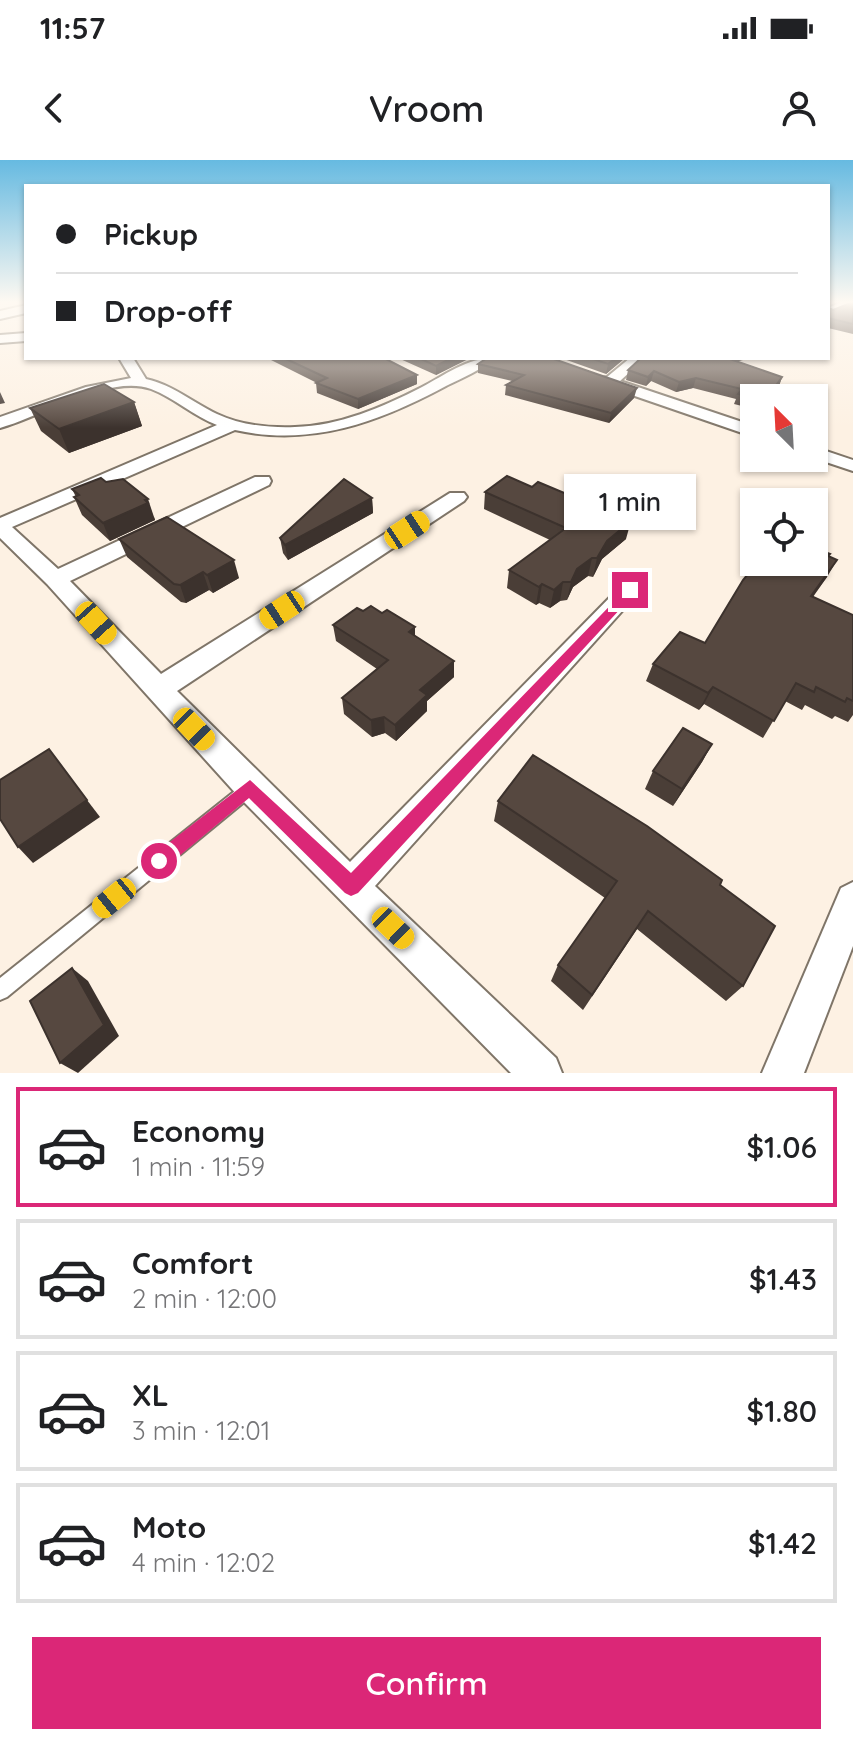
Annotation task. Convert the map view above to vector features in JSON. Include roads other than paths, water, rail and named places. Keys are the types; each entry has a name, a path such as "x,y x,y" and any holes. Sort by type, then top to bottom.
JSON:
{"street":[{"path":"127,360 141,382"},
{"path":"0,423 106,387 141,382 169,392 218,421 274,431 311,432 381,415 430,382 482,360"},
{"path":"635,360 603,380 740,427"},
{"path":"232,425 3,534 55,579 250,787 541,1073"},
{"path":"828,457 853,466"},
{"path":"55,579 262,481"},
{"path":"157,690 457,497"},
{"path":"351,886 630,590"},
{"path":"783,1073 853,900"}],"lane":[{"path":"0,990 250,787"}]}
